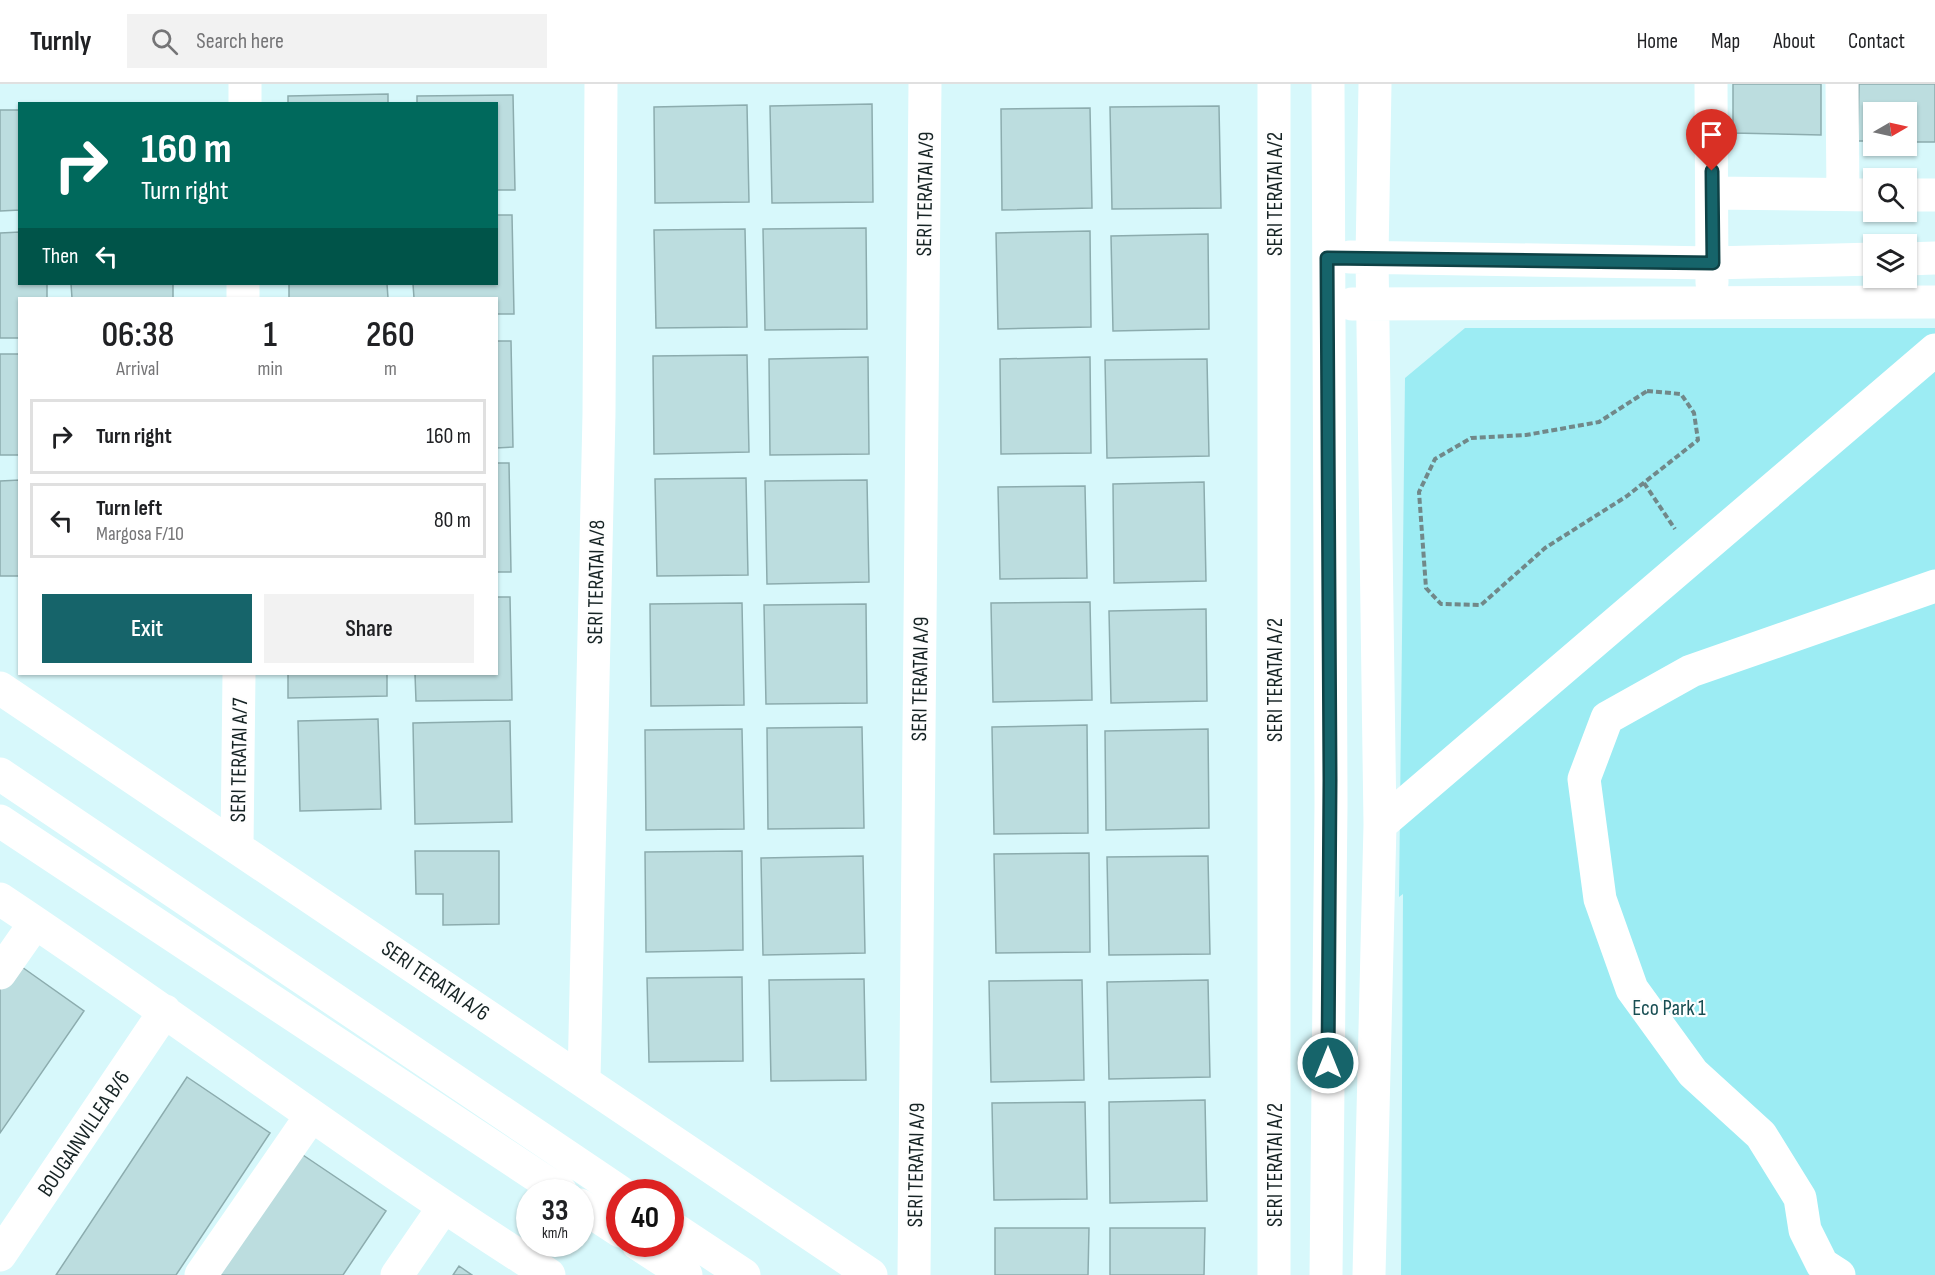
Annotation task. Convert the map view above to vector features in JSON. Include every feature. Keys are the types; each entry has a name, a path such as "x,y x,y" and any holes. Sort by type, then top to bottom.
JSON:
{"street":[{"path":"245,84 245,102"},
{"name":"SERI TERATAI A/8","path":"584,1080 599,414 601,84"},
{"name":"SERI TERATAI A/9","path":"914,1275 925,84"},
{"name":"SERI TERATAI A/2","path":"1274,84 1274,1275"},
{"path":"1326,1275 1330,816 1328,84"},
{"path":"1369,1275 1380,825 1372,257 1375,84"},
{"path":"1711,84 1712,302"},
{"path":"1713,193 1858,194 1842,84"},
{"path":"1917,195 1935,195"},
{"path":"1327,258 1713,263 1863,259"},
{"path":"1917,259 1935,258"},
{"path":"1329,305 1935,302"},
{"path":"1380,825 1935,350"},
{"path":"1839,1275 1822,1264 1805,1230 1800,1198 1761,1135 1693,1073 1632,990 1600,899 1584,779 1607,718 1690,671 1935,586"},
{"name":"SERI TERATAI A/7","path":"237,846 239,675"},
{"name":"SERI TERATAI A/6","path":"0,688 871,1275"},
{"path":"0,774 606,1183"},
{"path":"0,821 541,1179"},
{"path":"0,899 165,1011 310,1116 443,1208 549,1275"},
{"path":"0,973 35,922"},
{"name":"BOUGAINVILLEA B/6","path":"0,1255 165,1011"},
{"path":"201,1275 310,1116"},
{"path":"397,1275 443,1208"},
{"path":"684,1235 744,1275"},
{"path":"658,1257 686,1275"}],"path":[{"path":"1647,392 1681,394 1694,413 1698,440 1644,483 1545,548 1481,605 1441,604 1426,588 1419,492 1435,459 1471,438 1526,435 1599,422 1647,392"},
{"path":"1644,483 1693,557"}],"green space":[{"name":"Eco Park 1","path":"1465,328 1935,328 1935,1275 1401,1275 1403,894 1399,897 1405,378"}],"building":[{"path":"1733,84 1821,84 1821,135 1733,133"},
{"path":"1859,84 1935,84 1935,142 1917,142 1917,102 1863,102 1863,141 1858,141"},
{"path":"388,94 388,102 288,102 288,96"},
{"path":"513,95 515,190 498,190 498,102 417,102 417,96"},
{"path":"872,104 873,202 772,203 770,106"},
{"path":"747,105 749,202 655,203 654,107"},
{"path":"1219,106 1221,208 1112,209 1110,107"},
{"path":"1090,108 1092,208 1002,210 1001,109"},
{"path":"0,110 18,110 18,210 0,211"},
{"path":"498,215 512,215 514,314 498,314 498,297 414,297 413,285 498,285"},
{"path":"866,228 867,329 765,330 763,229"},
{"path":"745,229 747,327 656,328 654,230"},
{"path":"1090,231 1091,327 998,329 996,233"},
{"path":"18,232 18,285 47,285 47,297 18,297 18,338 0,338 0,233"},
{"path":"1208,234 1209,329 1113,331 1111,236"},
{"path":"71,285 173,285 173,297 72,297"},
{"path":"289,285 387,285 388,297 289,297"},
{"path":"498,341 511,341 513,447 498,448"},
{"path":"0,354 18,354 18,455 0,455"},
{"path":"747,355 749,452 654,454 653,356"},
{"path":"868,357 869,454 770,455 769,359"},
{"path":"1090,357 1091,453 1001,454 1000,359"},
{"path":"1207,359 1209,456 1107,458 1105,360"},
{"path":"498,463 509,463 511,572 498,572"},
{"path":"746,478 748,575 657,576 655,479"},
{"path":"18,480 18,576 0,576 0,481"},
{"path":"867,480 869,582 767,584 765,481"},
{"path":"1204,482 1206,581 1114,583 1113,484"},
{"path":"1085,486 1087,578 1000,579 998,487"},
{"path":"498,597 510,597 512,700 416,701 415,675 498,675"},
{"path":"1090,602 1092,700 993,702 991,603"},
{"path":"742,603 744,705 651,706 650,604"},
{"path":"866,604 867,703 766,704 764,605"},
{"path":"1206,609 1207,701 1111,703 1109,611"},
{"path":"288,675 387,675 387,696 288,698"},
{"path":"378,719 381,809 300,811 298,721"},
{"path":"510,721 512,822 415,824 413,723"},
{"path":"1087,725 1088,833 994,834 992,727"},
{"path":"862,727 864,828 768,829 767,728"},
{"path":"742,729 744,829 646,830 645,730"},
{"path":"1208,729 1209,828 1106,830 1105,731"},
{"path":"415,851 499,851 499,924 443,925 443,894 416,894"},
{"path":"742,851 743,950 646,952 645,852"},
{"path":"1089,853 1090,952 996,953 994,854"},
{"path":"863,856 865,953 763,955 761,858"},
{"path":"1208,856 1210,954 1109,955 1107,857"},
{"path":"12,960 84,1011 0,1133 0,978"},
{"path":"742,977 743,1061 649,1062 647,978"},
{"path":"864,979 866,1080 771,1081 769,980"},
{"path":"1082,980 1084,1080 991,1082 989,981"},
{"path":"1208,980 1210,1077 1109,1079 1107,982"},
{"path":"187,1077 270,1133 176,1275 56,1275"},
{"path":"1205,1100 1207,1201 1110,1203 1109,1102"},
{"path":"1085,1102 1087,1199 994,1200 992,1103"},
{"path":"294,1149 386,1211 343,1275 210,1275"},
{"path":"995,1228 1089,1228 1088,1275 995,1275"},
{"path":"1110,1228 1205,1228 1204,1275 1110,1275"},
{"path":"459,1266 472,1275 453,1275"}],"route":[{"path":"1328,1063 1330,780 1327,258 1713,263 1712,171"}]}
